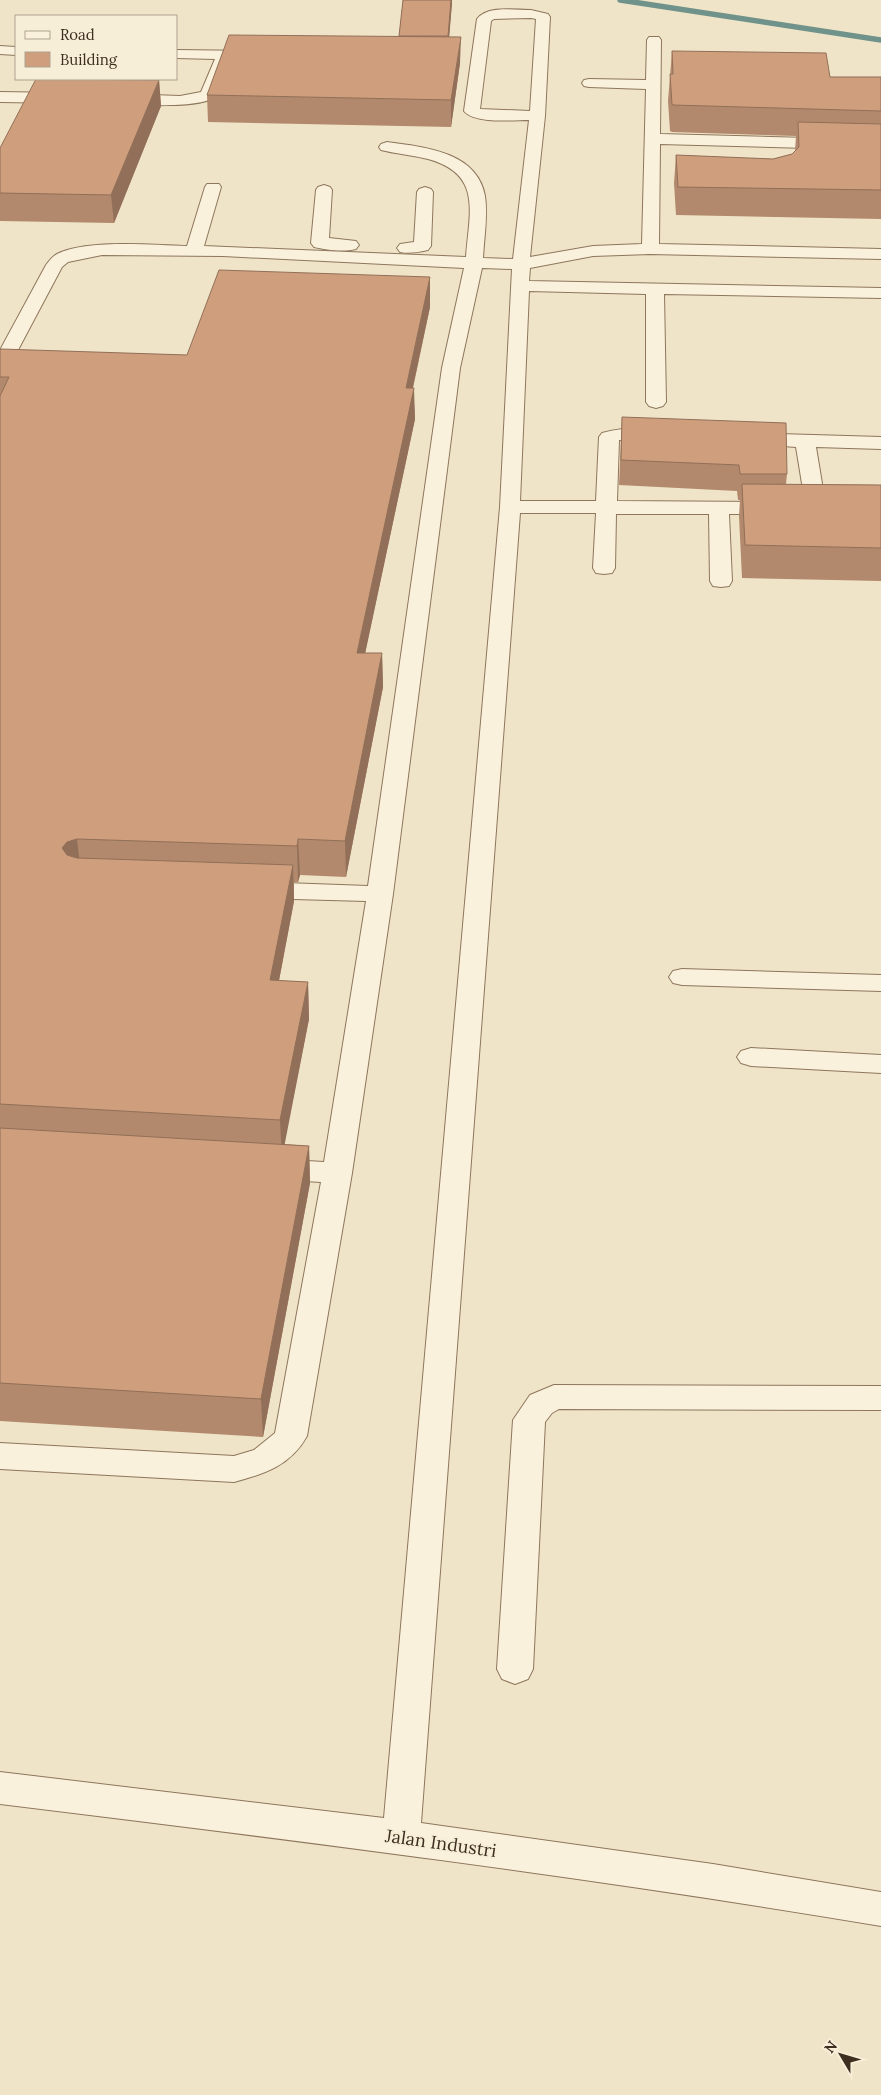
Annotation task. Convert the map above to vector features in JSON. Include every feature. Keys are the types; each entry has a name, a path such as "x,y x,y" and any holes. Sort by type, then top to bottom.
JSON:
{"street":[{"path":"400,1837 510,507 521,275 537,116 543,17 531,14 491,15 486,17 484,19 472,111 481,115 537,116"},
{"path":"650,249 654,40"},
{"path":"0,50 15,51"},
{"path":"178,54 272,55"},
{"path":"110,98 190,100 204,98 208,95 223,54"},
{"path":"460,57 480,57"},
{"path":"589,83 654,85"},
{"path":"0,97 80,98"},
{"path":"652,139 786,150 881,145"},
{"path":"0,1456 220,1469 248,1466 276,1453 291,1436 338,1172 380,894 451,368 474,263 477,196 472,177 465,169 448,160 426,153 387,147"},
{"path":"652,175 672,176"},
{"path":"194,250 214,187"},
{"path":"324,190 320,244 474,263 521,275 655,288 881,293"},
{"path":"0,368 55,265 62,258 102,250 405,253 422,246 424,192"},
{"path":"521,275 593,251 650,249 881,254"},
{"path":"655,288 656,402"},
{"path":"604,568 609,437 621,434 679,436"},
{"path":"728,438 881,443"},
{"path":"510,507 825,508 805,441"},
{"path":"719,508 721,581"},
{"path":"230,889 380,894"},
{"path":"682,977 881,983"},
{"path":"751,1057 881,1064"},
{"path":"248,1168 338,1172"},
{"path":"515,1669 529,1420 541,1404 554,1397 881,1398"},
{"name":"Jalan Industri","path":"0,1788 400,1837 713,1881 881,1909"}],"building":[{"path":"403,0 451,0 448,36 399,36"},
{"path":"229,35 461,37 451,100 207,95"},
{"path":"672,51 826,53 830,77 881,77 881,111 673,105 670,74 673,74"},
{"path":"35,80 159,80 111,195 0,193 0,148"},
{"path":"798,122 881,124 881,190 678,187 676,155 773,159 792,154 799,147"},
{"path":"219,270 430,277 406,388 414,388 357,653 382,653 345,841 298,839 297,846 77,839 67,842 62,848 67,855 77,858 293,865 270,980 308,982 280,1120 0,1104 0,396 9,377 0,377 0,350 187,355"},
{"path":"622,417 786,423 787,474 740,474 739,465 621,460"},
{"path":"742,484 881,485 881,548 745,545"},
{"path":"0,1128 309,1146 261,1399 0,1383"}],"waterway":[{"path":"620,0 881,40"}]}
